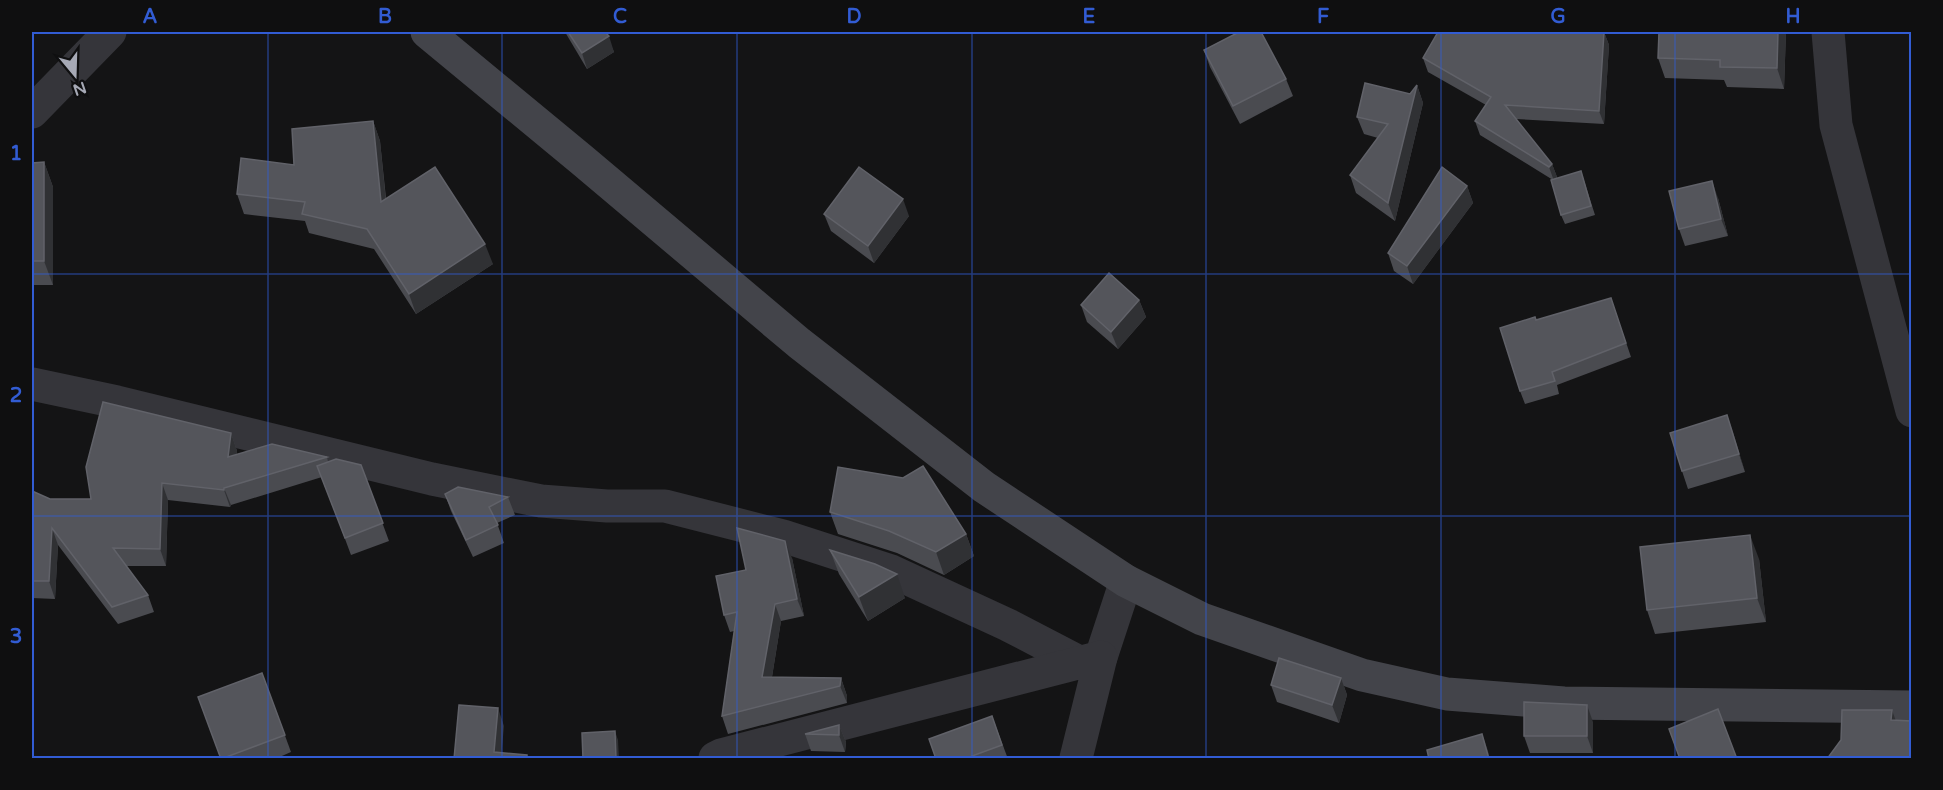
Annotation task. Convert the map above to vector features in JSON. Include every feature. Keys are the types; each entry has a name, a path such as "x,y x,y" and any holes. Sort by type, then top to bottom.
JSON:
{"main road":[{"path":"427,32 799,343 984,487 1126,580 1202,619 1362,675 1447,694 1564,703 1911,707"}],"street":[{"path":"32,112 110,32"},
{"path":"1828,32 1836,124 1911,411"},
{"path":"32,384 117,402 432,480 541,501 607,506 665,506 783,536 891,571 1008,625 1090,659"},
{"path":"1076,759 1090,659 1126,580"},
{"path":"715,759 721,755 1090,659"}],"building":[{"path":"568,32 605,32 609,36 582,53"},
{"path":"1239,32 1261,32 1286,79 1233,106 1204,50"},
{"path":"1438,32 1604,32 1599,111 1505,105 1552,164 1549,167 1475,121 1491,97 1423,58"},
{"path":"1659,32 1778,32 1777,68 1720,67 1720,60 1658,58"},
{"path":"1365,83 1410,94 1417,85 1388,203 1350,175 1388,124 1357,117"},
{"path":"373,121 381,202 435,167 485,244 409,294 367,229 302,214 305,202 237,194 241,158 294,165 292,129"},
{"path":"44,162 44,261 32,261 32,163"},
{"path":"859,167 903,199 868,246 824,214"},
{"path":"1442,167 1467,186 1407,266 1388,253"},
{"path":"1581,171 1591,206 1561,215 1551,180"},
{"path":"1712,181 1721,219 1679,229 1669,191"},
{"path":"1109,273 1139,300 1111,332 1081,305"},
{"path":"1611,298 1626,343 1552,372 1555,381 1520,391 1500,328"},
{"path":"103,402 231,433 228,457 272,444 327,457 224,488 224,490 162,483 160,549 113,548 148,595 112,607 52,528 49,581 32,581 32,491 50,499 91,499 86,467"},
{"path":"1727,415 1739,454 1682,471 1670,433"},
{"path":"336,459 361,465 383,523 345,538 317,466"},
{"path":"923,466 966,534 936,552 889,531 830,512 838,467 903,478"},
{"path":"458,487 508,497 489,507 498,525 466,540 445,494"},
{"path":"737,528 785,541 797,599 775,604 762,677 841,678 840,686 722,716 737,612 724,615 716,576 746,570"},
{"path":"1750,535 1757,598 1647,610 1640,547"},
{"path":"830,550 875,564 897,574 859,597"},
{"path":"1279,658 1341,678 1332,705 1271,685"},
{"path":"262,673 285,735 221,759 198,697"},
{"path":"1524,702 1587,705 1587,736 1524,736"},
{"path":"459,705 498,708 494,752 527,755 527,759 454,759"},
{"path":"1718,709 1737,759 1680,759 1669,729"},
{"path":"1842,710 1892,710 1891,720 1911,721 1911,759 1827,759 1841,740"},
{"path":"992,716 1002,745 964,759 936,759 929,739"},
{"path":"839,725 839,735 805,734"},
{"path":"615,731 616,759 583,759 582,733"},
{"path":"1482,734 1489,759 1429,759 1427,750"}]}
